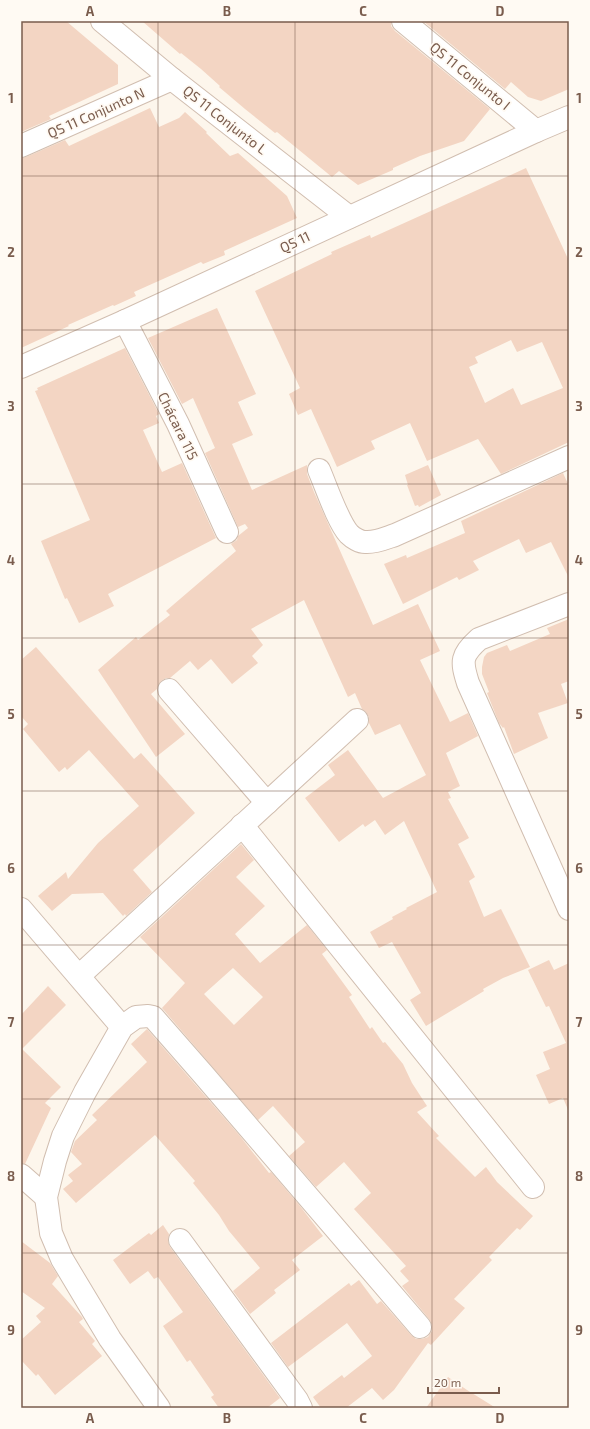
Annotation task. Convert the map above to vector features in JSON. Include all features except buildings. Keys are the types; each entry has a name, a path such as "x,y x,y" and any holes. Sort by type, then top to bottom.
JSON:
{"street":[{"name":"QS 11 Conjunto L","path":"102,21 172,79 349,217"},
{"name":"QS 11 Conjunto I","path":"403,21 536,131"},
{"name":"QS 11 Conjunto N","path":"21,146 172,79"},
{"name":"QS 11","path":"21,367 125,321 569,117"},
{"name":"Chácara 115","path":"125,321 178,424 227,532"},
{"path":"319,470 349,534 365,542 376,541 395,535 569,457"},
{"path":"569,604 479,639 466,653 463,660 463,668 471,690 569,909"},
{"path":"169,690 267,803"},
{"path":"79,976 357,720"},
{"path":"242,825 533,1187"},
{"path":"21,909 122,1027"},
{"path":"159,1408 110,1339 62,1259 51,1233 46,1197 63,1136 85,1092 122,1027 136,1017 148,1016 153,1018 420,1327"},
{"path":"21,1175 46,1197"},
{"path":"180,1240 297,1400 301,1408"}]}
